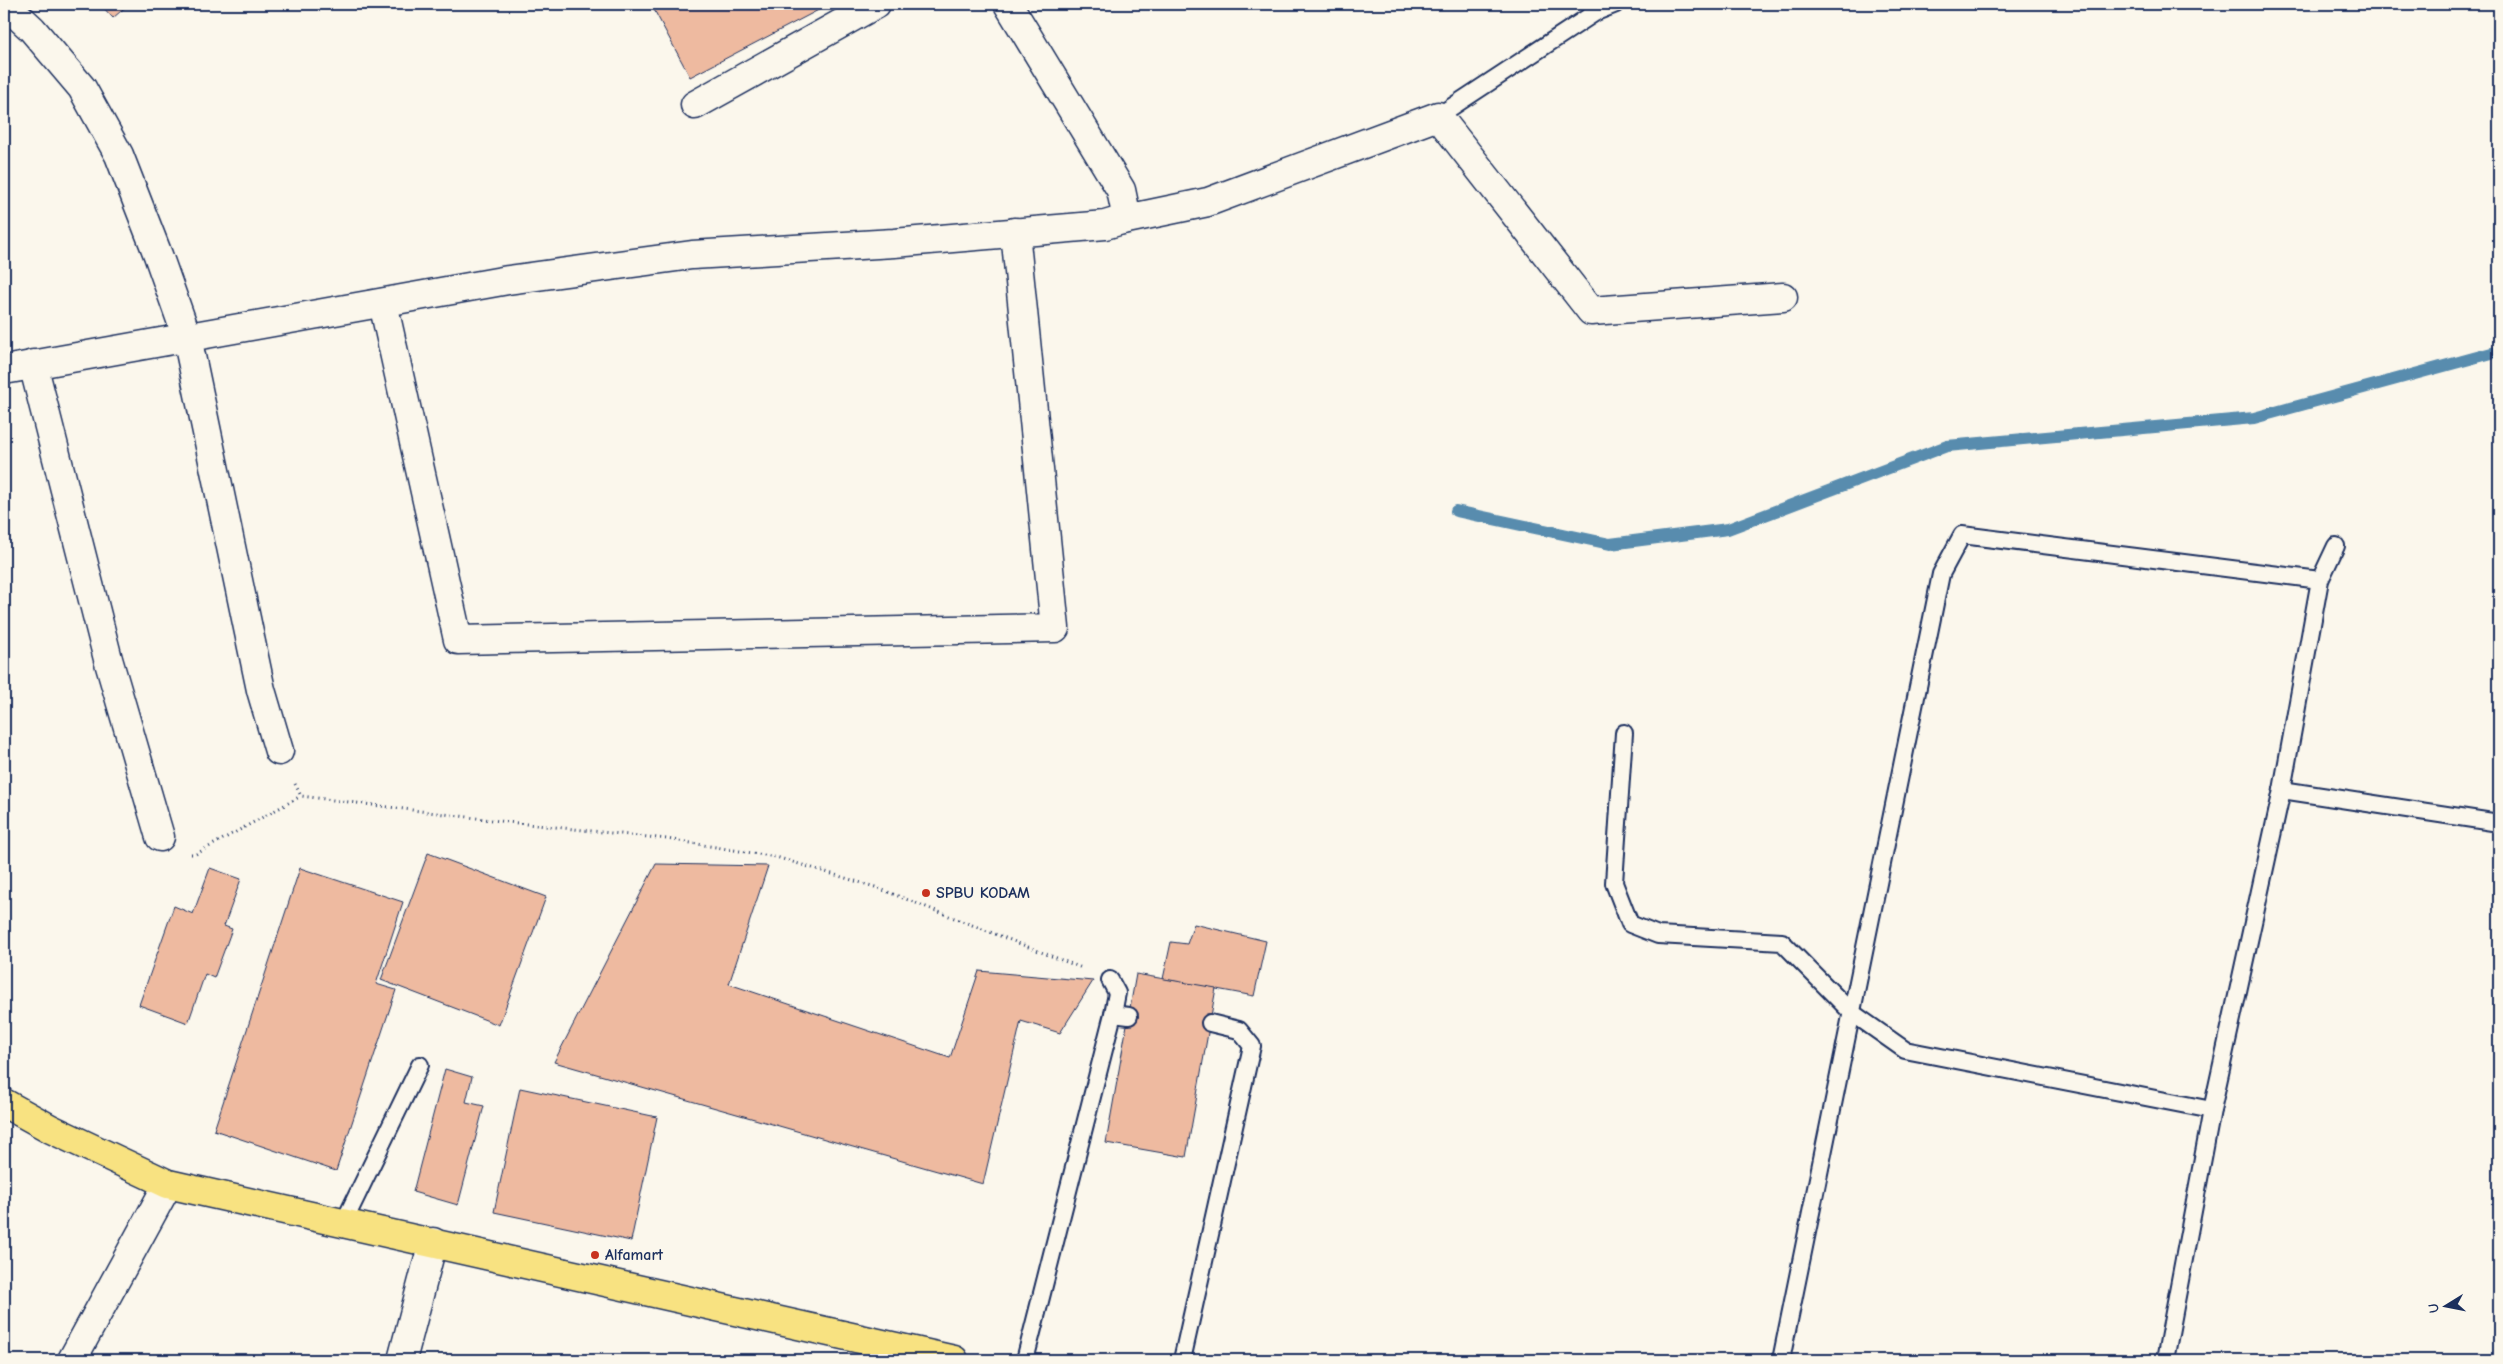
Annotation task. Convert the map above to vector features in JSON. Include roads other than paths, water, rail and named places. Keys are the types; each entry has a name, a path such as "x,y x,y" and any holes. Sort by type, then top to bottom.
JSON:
{"highway":[{"path":"4,1103 52,1129 168,1184 954,1360"}],"street":[{"path":"4,4 32,29 82,88 119,156 187,337 261,690 279,752"},
{"path":"695,106 876,4"},
{"path":"1008,4 1121,190 1125,209 1122,220"},
{"path":"4,370 508,280 692,255 894,243 1105,225 1208,202 1438,116 1591,311 1783,297"},
{"path":"383,303 458,640 1055,628 1015,232"},
{"path":"32,364 108,659 160,838"},
{"path":"72,1360 168,1184"},
{"path":"402,1360 433,1242"}],"lane":[{"path":"1438,116 1596,8 1616,4"},
{"path":"1781,1360 1941,574 1962,535 2320,580"},
{"path":"2165,1360 2212,1110 2282,790 2320,580 2336,546"},
{"path":"1624,733 1614,883 1630,924 1658,935 1782,942 1851,1012 1905,1050 2212,1110"},
{"path":"2282,790 2499,824"},
{"path":"1025,1360 1121,1015 1117,993 1110,980"},
{"path":"1182,1360 1252,1046 1239,1030 1210,1023"},
{"path":"344,1222 420,1064"}],"waterway":[{"path":"1456,511 1610,544 1728,529 1947,446 2254,418 2499,351"}],"place":[{"name":"SPBU KODAM","path":"926,893"},
{"name":"Alfamart","path":"595,1255"}]}
